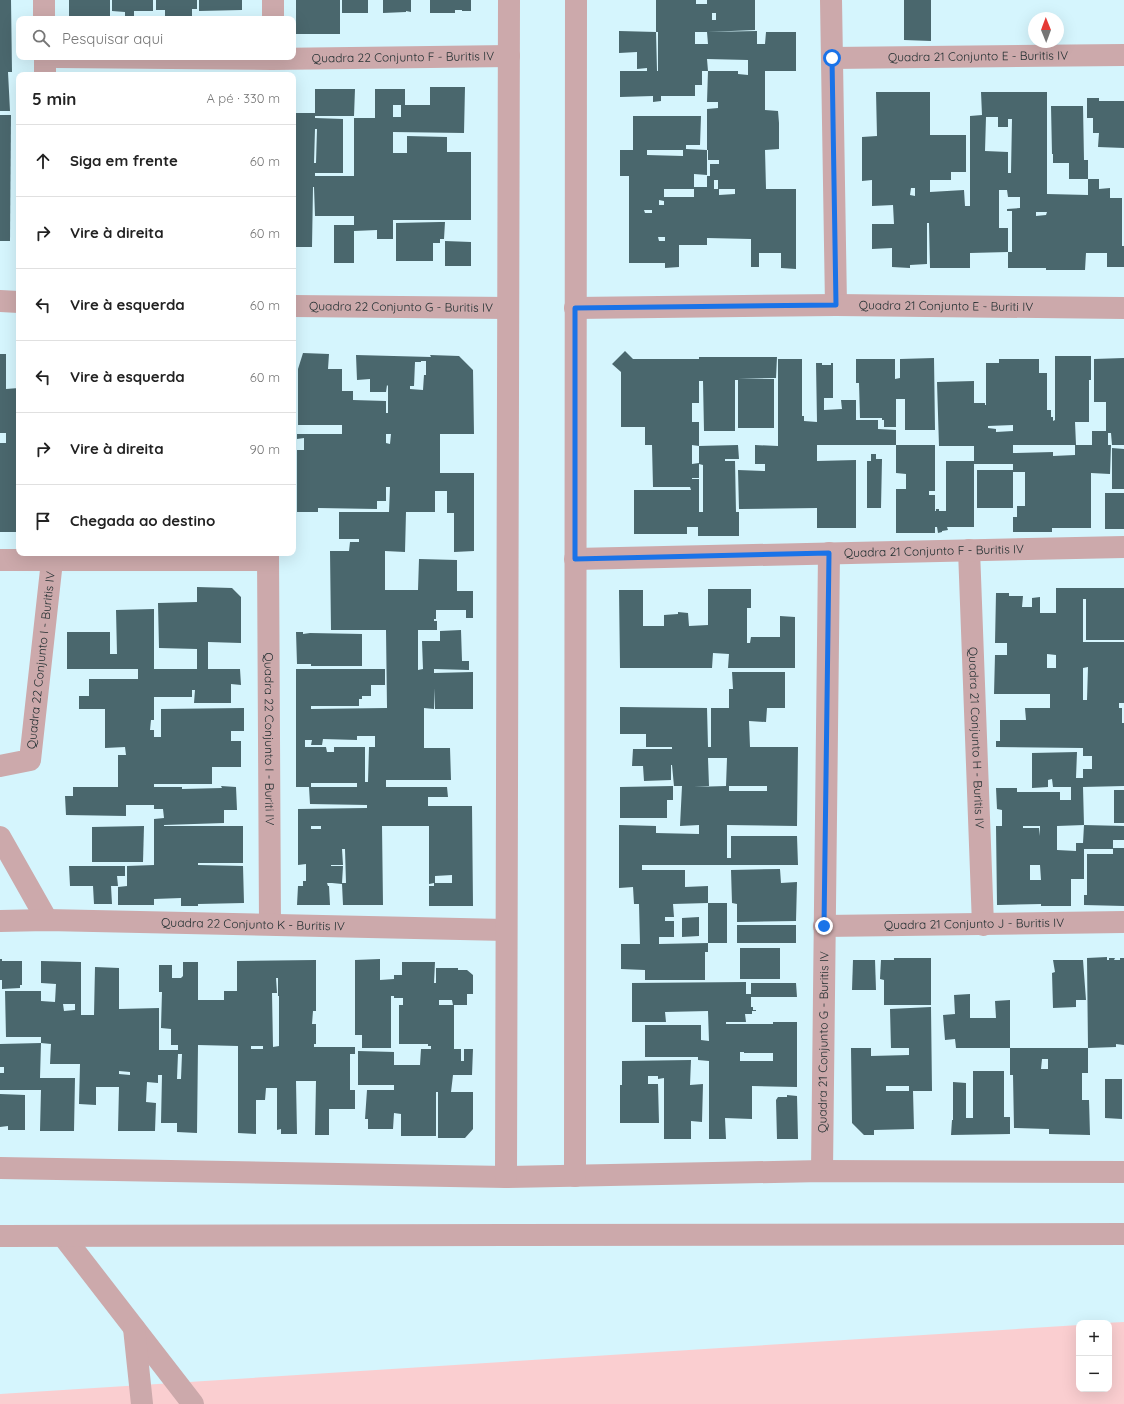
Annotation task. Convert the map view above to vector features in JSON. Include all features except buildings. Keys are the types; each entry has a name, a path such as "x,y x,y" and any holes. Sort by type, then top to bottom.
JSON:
{"street":[{"path":"44,0 44,16"},
{"path":"273,0 273,16"},
{"path":"506,1177 509,0"},
{"path":"575,1176 576,0"},
{"path":"831,0 836,305"},
{"name":"Quadra 21 Conjunto E - Buritis IV","path":"832,58 1124,55"},
{"name":"Quadra 22 Conjunto F - Buritis IV","path":"296,58 509,56"},
{"path":"45,60 45,72"},
{"path":"0,302 16,302"},
{"name":"Quadra 21 Conjunto E - Buriti IV","path":"575,308 836,305 1124,308"},
{"name":"Quadra 22 Conjunto G - Buritis IV","path":"296,306 508,308"},
{"name":"Quadra 21 Conjunto F - Buritis IV","path":"575,559 1124,547"},
{"name":"Quadra 21 Conjunto H - Buritis IV","path":"969,550 983,925"},
{"name":"Quadra 21 Conjunto G - Buritis IV","path":"822,1171 829,553"},
{"path":"0,560 52,561 268,557"},
{"name":"Quadra 22 Conjunto I - Buriti IV","path":"268,557 270,924"},
{"name":"Quadra 22 Conjunto I - Buritis IV","path":"0,766 30,760 52,561"},
{"path":"0,838 47,920"},
{"name":"Quadra 22 Conjunto K - Buritis IV","path":"0,921 47,920 506,930"},
{"name":"Quadra 21 Conjunto J - Buritis IV","path":"824,926 1124,922"},
{"path":"0,1168 506,1177 822,1171 1124,1172"},
{"path":"0,1236 1124,1234"},
{"path":"63,1236 192,1404"},
{"path":"134,1328 142,1404"}],"shaded area":[{"path":"1124,1322 1124,1404 0,1404 0,1394 1076,1325 1076,1392 1112,1392 1112,1323"}],"route":[{"path":"824,926 829,553 575,559 575,308 836,305 832,58"}]}
